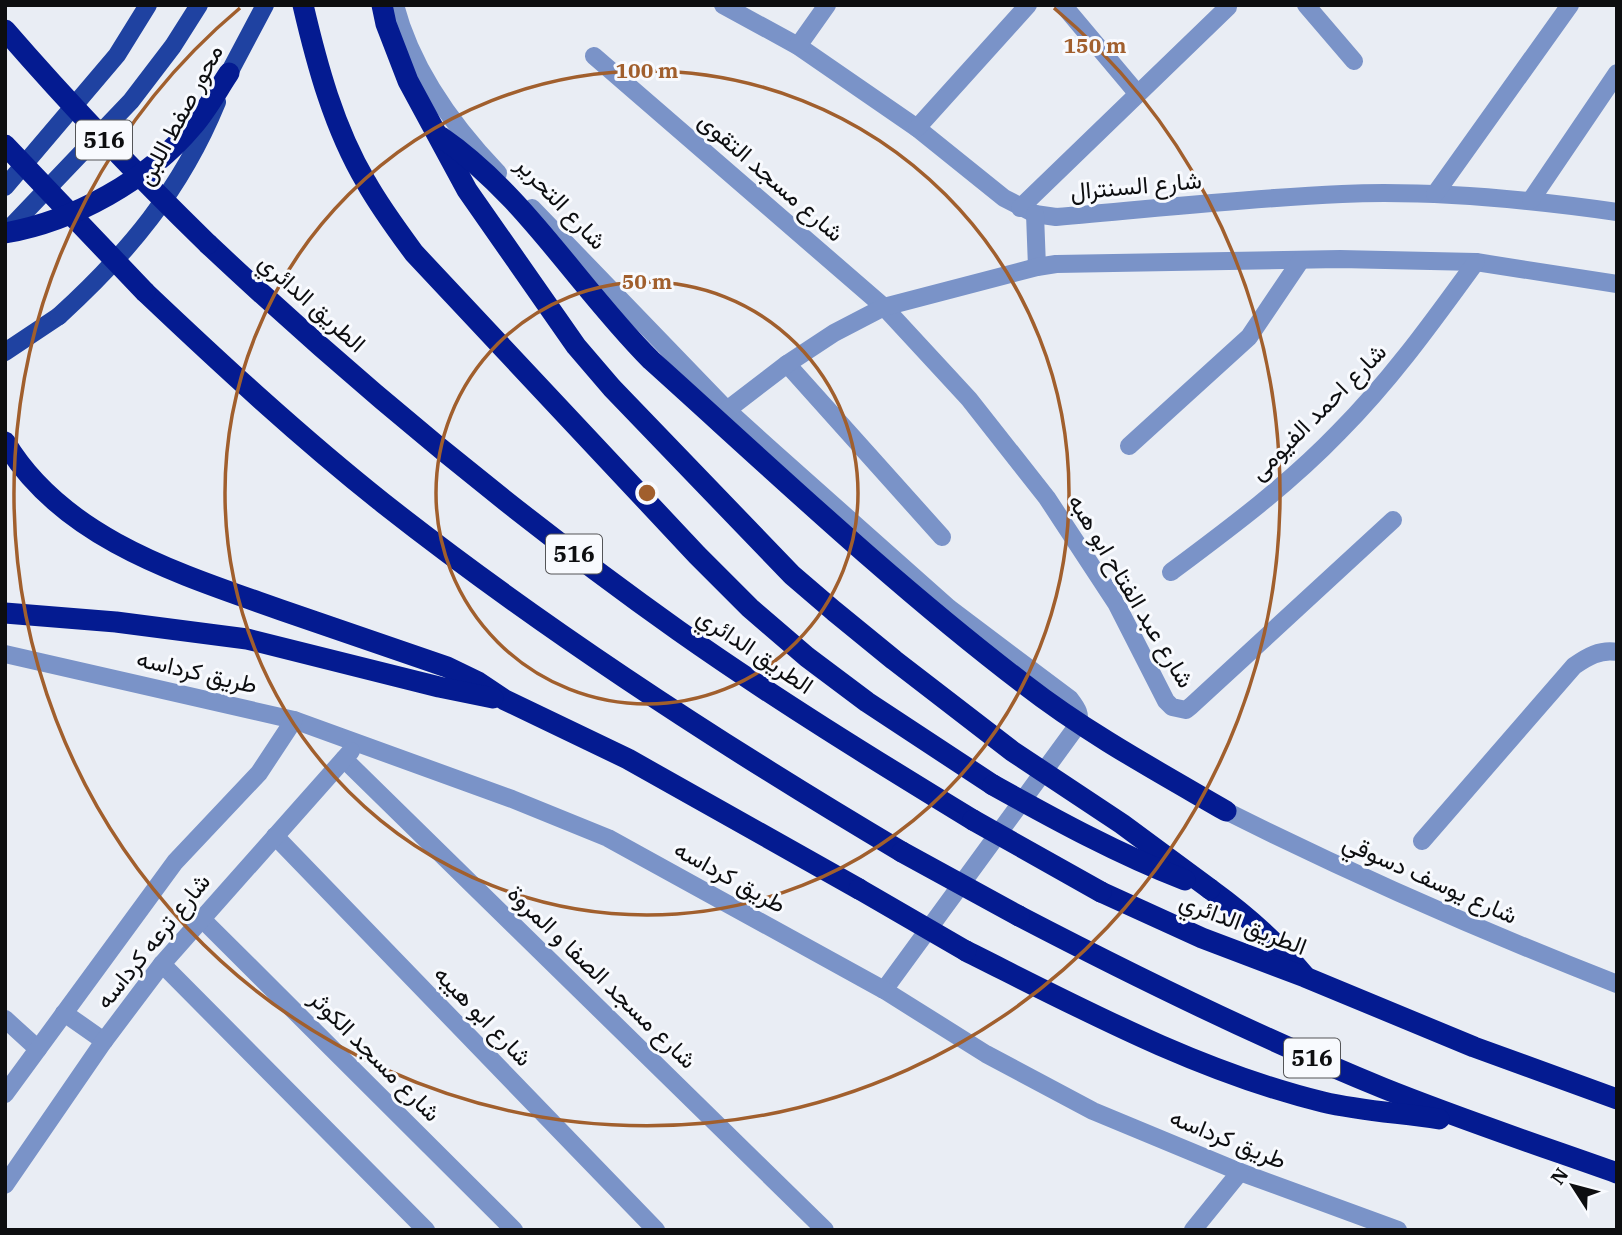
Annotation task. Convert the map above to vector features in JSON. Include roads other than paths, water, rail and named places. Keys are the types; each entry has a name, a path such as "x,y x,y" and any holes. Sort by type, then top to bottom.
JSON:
{"highway":[{"path":"303,5 329,99 345,140 388,218 414,253 750,608 807,657 867,702 993,785 1137,862 1210,889"},
{"path":"382,5 386,24 408,81 485,219 576,346 612,388 792,575 894,660 1012,751 1122,824 1245,914 1278,943 1305,977"},
{"name":"الطريق الدائري","path":"5,30 52,85 208,244 402,418 538,527 679,631 824,729 972,820 1101,892 1202,939 1305,977 1474,1047 1617,1100"},
{"path":"5,233 28,229 90,206 145,172 193,127 229,73"},
{"path":"437,134 489,174 623,331 651,359 849,538 1024,685 1100,738 1226,811"},
{"name":"516","path":"5,145 145,292 222,365 384,503 569,639 678,714 789,785 1018,916 1119,968 1279,1044 1477,1124 1617,1172"},
{"path":"5,442 22,468 46,494 83,524 124,547 210,584 447,667 506,700 628,759 967,951 1073,1004 1224,1072 1324,1102 1477,1124"},
{"path":"5,613 116,622 247,639 439,687 506,700"}],"main road":[{"path":"5,187 117,55 148,5"},
{"name":"محور صفط اللبن","path":"5,233 131,100 173,46 199,5"},
{"name":"محور صفط اللبن","path":"5,352 59,316 103,276 142,232 195,150 229,73 265,5"}],"street":[{"name":"شارع التحرير","path":"395,5 416,62 440,104 469,143 727,410 949,608 1070,699 1080,716 1066,742 884,990"},
{"path":"723,5 798,46 917,128 1004,198 1028,211"},
{"path":"754,20 766,5"},
{"path":"798,46 827,5"},
{"path":"1063,5 1137,93"},
{"path":"1435,194 1570,5"},
{"path":"917,128 1026,6"},
{"path":"1028,211 1137,93 1228,7"},
{"path":"1313,8 1354,61"},
{"name":"شارع مسجد التقوى","path":"594,56 884,307"},
{"path":"1531,200 1617,73"},
{"name":"شارع السنترال","path":"1028,211 1056,217 1342,194 1435,194 1531,200 1617,212"},
{"path":"1028,211 1037,267"},
{"path":"727,410 787,364 834,333 884,307 1056,264 1301,260 1476,262 1617,284"},
{"path":"1129,446 1249,337 1301,260"},
{"name":"شارع احمد الفيومى","path":"1171,572 1259,506 1339,432 1412,351 1476,262"},
{"name":"شارع عبد الفتاح ابو هبه","path":"884,307 969,399 1047,498 1116,603 1172,708 1186,710 1191,706 1393,520"},
{"path":"787,364 942,537"},
{"path":"1423,841 1574,666 1590,655 1613,651"},
{"name":"طريق كرداسه","path":"5,654 294,720 512,799 608,838 884,990 986,1054 1093,1111 1240,1172 1398,1230"},
{"name":"شارع ترعه كرداسه","path":"5,1094 175,862 259,773 294,720"},
{"name":"شارع ترعه كرداسه","path":"5,1185 104,1041 162,964 358,743"},
{"name":"شارع مسجد الصفا و المروة","path":"344,759 825,1230"},
{"name":"شارع يوسف دسوقي","path":"1226,811 1391,890 1510,942 1617,984"},
{"name":"شارع ابو هيبه","path":"275,836 656,1230"},
{"name":"شارع مسجد الكوثر","path":"201,918 514,1230"},
{"path":"162,964 426,1230"},
{"path":"64,1013 104,1041"},
{"path":"5,1019 38,1049"},
{"path":"1193,1230 1240,1172"}]}
